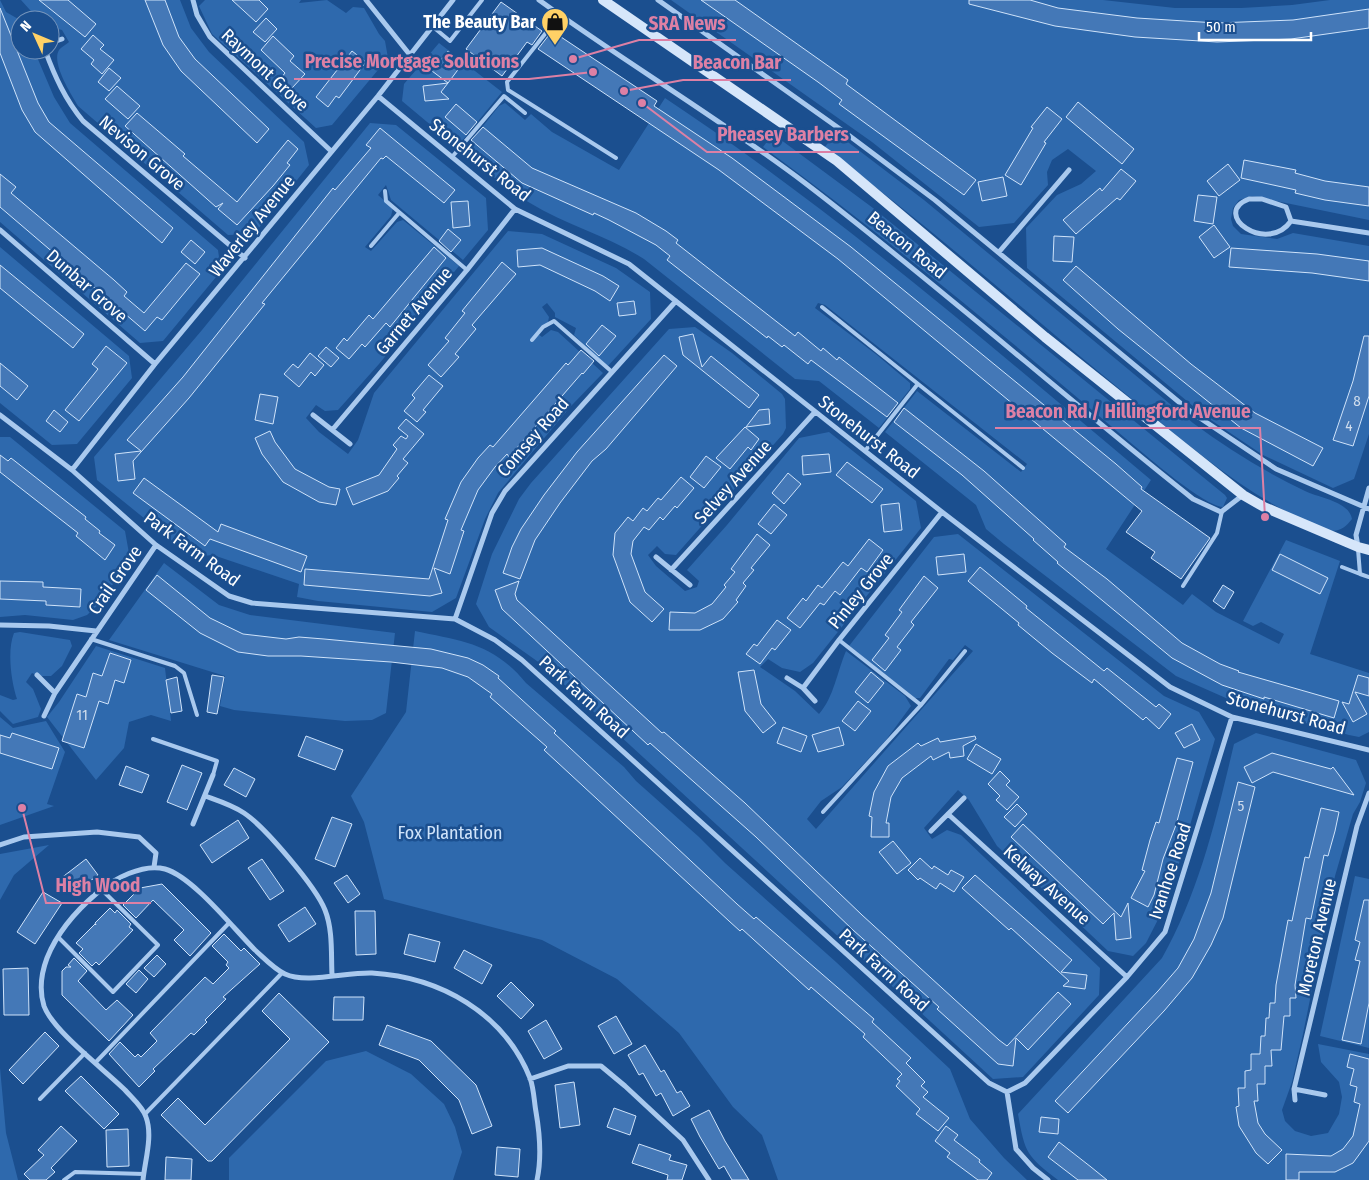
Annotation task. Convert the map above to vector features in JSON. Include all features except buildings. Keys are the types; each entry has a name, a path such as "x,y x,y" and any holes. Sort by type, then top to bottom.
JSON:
{"main road":[{"name":"Beacon Road","path":"603,0 836,161 1046,337 1243,495 1264,508 1369,550"}],"street":[{"name":"Raymont Grove","path":"193,0 197,15 210,37 331,151"},
{"path":"366,0 410,55"},
{"name":"Waverley Avenue","path":"72,470 155,364 378,96 453,0"},
{"name":"Beacon Road","path":"539,0 726,126 804,183 888,248 1088,416 1193,499 1222,511"},
{"path":"658,0 847,134 1000,252 1191,412 1276,469 1362,508 1369,509"},
{"name":"Nevison Grove","path":"49,60 57,81 71,106 83,121 245,258"},
{"name":"Stonehurst Road","path":"378,96 515,209 629,264 942,512 1170,687 1232,717 1369,750"},
{"path":"1000,252 1069,170"},
{"path":"1249,199 1262,199 1286,207 1290,213 1291,221 1286,228 1270,235 1247,230 1237,222 1236,209 1242,202 1249,199"},
{"name":"Garnet Avenue","path":"333,429 467,270 515,209"},
{"path":"1291,221 1369,233"},
{"name":"Dunbar Grove","path":"0,230 155,364"},
{"name":"Comsey Road","path":"455,618 492,513 505,491 676,301"},
{"name":"Selvey Avenue","path":"671,570 815,412"},
{"name":"Park Farm Road","path":"0,415 72,470 156,545 229,596 252,603 455,618 495,640 522,660 989,1084 1007,1092"},
{"path":"314,415 350,444"},
{"path":"1358,547 1356,535 1369,488"},
{"path":"1222,511 1243,495"},
{"name":"Pinley Grove","path":"803,688 942,512"},
{"name":"Crail Grove","path":"44,716 55,693 156,545"},
{"path":"656,557 690,585"},
{"name":"Crail Grove","path":"0,625 49,626 96,631"},
{"path":"38,675 55,693"},
{"path":"788,678 803,688 816,701"},
{"name":"Ivanhoe Road","path":"1007,1092 1025,1083 1127,977 1165,932 1232,717"},
{"path":"193,824 213,775"},
{"name":"Moreton Avenue","path":"1295,1100 1294,1089 1357,826 1369,793"},
{"path":"206,796 234,807 262,829 314,893 325,910 332,975"},
{"path":"931,831 964,798"},
{"name":"Kelway Avenue","path":"948,814 1127,977"},
{"path":"0,845 24,838 60,834 97,832 139,837 156,854 154,867"},
{"path":"143,1177 148,1126 145,1114 133,1098 57,1025 45,1008 41,992 43,970 58,937 68,923 102,890 121,878 154,867 183,877 265,959 282,973 294,978 309,979 332,975 372,973 410,977 457,995 482,1013 507,1038 530,1079 540,1133 541,1162 537,1180"},
{"path":"530,1079 568,1066 601,1066 683,1140 706,1179"},
{"path":"1294,1089 1325,1095"},
{"path":"1007,1092 1016,1149 1033,1168 1048,1180"}],"lane":[{"path":"432,26 450,41 482,0"},
{"path":"560,15 507,82 508,90 616,158"},
{"path":"452,157 504,96 525,113"},
{"path":"385,191 386,201 398,213 467,270"},
{"path":"371,246 398,213"},
{"path":"822,307 1022,468"},
{"path":"532,340 543,327 554,321 611,371"},
{"path":"865,451 917,385"},
{"path":"1184,586 1217,533 1222,511"},
{"path":"1358,547 1360,574"},
{"path":"1342,567 1369,578"},
{"path":"91,639 175,666 184,673 197,715"},
{"path":"839,640 921,705"},
{"path":"823,812 921,705 966,651"},
{"path":"153,739 217,761 213,775"},
{"path":"58,937 113,992 158,945 102,890"},
{"path":"96,1062 229,923"},
{"path":"145,1114 282,973"},
{"path":"40,1099 85,1053"},
{"path":"64,1180 75,1172 143,1177"}],"green space":[{"path":"0,0 6,12 10,14 10,60 38,60 54,97 70,123 218,250 221,271 163,341 140,343 0,222"},
{"path":"21,0 180,0 191,28 209,52 304,142 309,165 254,234 228,235 78,106 63,78 58,63 58,60 60,60 60,49 69,42 60,30 60,10 30,10"},
{"path":"205,0 301,0 299,3 327,0 346,13 353,7 364,8 385,41 388,58 332,125 316,128 212,34 199,6"},
{"path":"671,0 1103,0 1175,8 1241,8 1292,5 1330,0 1369,0 1369,220 1252,196 1239,200 1233,208 1231,219 1233,226 1241,234 1277,239 1293,233 1369,246 1369,434 1354,479 1333,488 1263,455 1205,416 1027,268 1026,228 1057,195 1081,184 1096,171 1068,149 1052,160 1047,172 1048,185 1014,223 979,227 872,142"},
{"path":"439,43 502,92 457,147 402,101 404,84"},
{"path":"665,98 729,142 853,235 973,331 1151,480 1106,549 1183,605 1192,594 1216,612 1279,644 1284,634 1261,622 1253,626 1243,621 1286,540 1340,561 1310,654 1369,673 1369,732 1359,737 1349,735 1244,706 1176,676 1004,544 986,529 976,505 885,432 917,391 1021,472 1027,464 825,305 818,303 815,308 877,355 910,383 910,389 879,428 819,381 795,379 644,259 530,203 495,179 463,151 499,106 505,103 525,120 531,114 552,132 619,170"},
{"path":"370,123 396,125 486,198 488,230 463,260 391,200 386,185 378,195 393,208 391,216 365,247 371,251 397,222 403,220 459,266 379,364 338,410 325,411 316,405 306,418 319,432 348,454 358,440 374,393 508,231 542,234 616,268 650,292 651,319 607,367 574,335 576,328 555,317 555,313 547,303 542,307 549,317 548,322 538,334 542,337 551,330 558,332 603,373 572,405 498,493 485,519 456,598 432,612 318,601 297,597 299,584 213,555 192,557 97,480 94,457 202,330"},
{"path":"836,133 924,200 1193,423 1261,468 1305,491 1340,504 1350,513 1352,519 1347,525 1338,530 1330,531 1318,527 1274,505 1216,467 906,211 824,148"},
{"path":"773,134 873,208 1225,495 1227,498 1223,507 1203,499 1176,480 950,292 763,147"},
{"path":"0,247 129,356 132,378 77,444 52,445 0,403"},
{"path":"695,327 732,353 782,394 785,399 786,428 783,434 676,555 665,554 657,546 648,555 656,566 685,591 697,587 699,581 687,570 799,438 829,432 916,501 921,528 813,663 800,672 782,668 768,659 760,667 795,691 819,714 832,692 846,651 905,696 911,706 886,740 842,787 821,801 807,819 816,829 973,651 965,645 953,660 949,659 920,698 915,698 849,646 934,537 958,534 1164,696 1199,712 1215,739 1169,898 1146,943 1133,956 1108,951 997,846 969,800 958,790 924,828 932,839 947,830 961,835 1100,968 1099,995 1023,1077 993,1079 544,666 489,627 476,604 492,554 519,499 531,483 669,329"},
{"path":"0,437 10,437 125,531 130,559 100,603 87,615 73,620 25,615 0,617"},
{"path":"164,563 219,605 250,615 395,633 386,713 372,720 345,721 234,710 220,706 225,676 109,640"},
{"name":"Fox Plantation","path":"415,631 462,641 501,659 526,683 624,767 636,781 836,962 950,1069 970,1119 1004,1158 1027,1180 778,1180 762,1135 733,1107 679,1033 617,979 542,940 384,899 364,822 351,796 406,712"},
{"path":"20,632 70,640 72,646 62,666 51,676 39,676 32,673 26,682 33,689 41,709 38,717 13,724 0,711 0,695 13,700 17,699 10,657 14,633"},
{"path":"96,646 165,668 171,721 151,715 129,722 124,748 96,780 47,717"},
{"path":"0,717 13,728 46,721 65,752 47,804 54,806 0,825"},
{"path":"1256,733 1356,760 1366,783 1360,802 1353,814 1335,876 1303,1034 1292,1082 1282,1110 1285,1121 1295,1131 1311,1136 1328,1133 1339,1114 1342,1097 1339,1082 1321,1062 1318,1044 1369,1054 1369,1180 1058,1180 1029,1153 1023,1138 1018,1114 1162,958 1197,881 1214,826 1234,744"},
{"path":"49,845 14,875 0,900 0,854"},
{"path":"1355,876 1369,879 1369,1048 1320,1036"},
{"path":"366,1051 411,1074 444,1104 455,1127 462,1152 453,1180 229,1180 229,1158 326,1061"},
{"path":"0,1068 6,1133 18,1180 0,1180"}],"place":[{"name":"The Beauty Bar","path":"555,46"},
{"name":"SRA News","path":"573,59"},
{"name":"Precise Mortgage Solutions","path":"593,72"},
{"name":"Beacon Bar","path":"624,91"},
{"name":"Pheasey Barbers","path":"642,103"},
{"name":"Beacon Rd / Hillingford Avenue","path":"1265,517"},
{"name":"High Wood","path":"22,808"}]}
